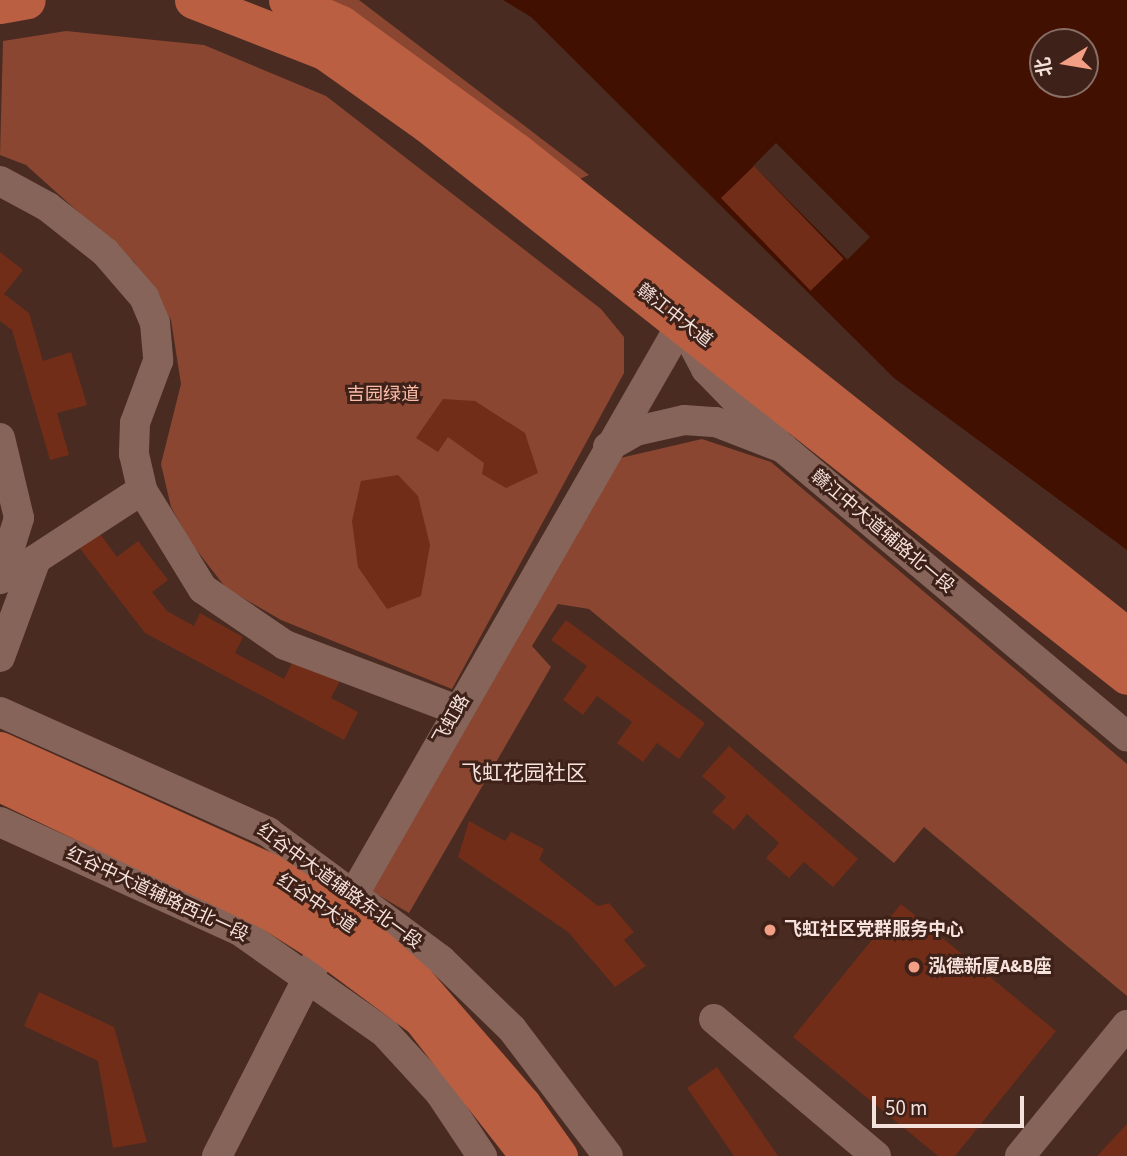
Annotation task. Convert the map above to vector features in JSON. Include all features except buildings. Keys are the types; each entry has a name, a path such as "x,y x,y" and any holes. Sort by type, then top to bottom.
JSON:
{"main road":[{"path":"0,5 27,0"},
{"name":"赣江中大道","path":"193,0 324,51 691,307 840,446 1127,676"},
{"name":"赣江中大道","path":"287,0 341,24 691,307 1127,636"},
{"name":"红谷中大道","path":"0,750 270,872 339,919 416,982 522,1104 559,1156"},
{"name":"红谷中大道","path":"0,782 272,913 339,919 529,1156"}],"street":[{"path":"0,181 48,206 105,251 144,297 155,323 158,360 135,423 142,490 204,589 285,645 457,710"},
{"path":"691,307 706,369 750,408 782,449"},
{"name":"飞虹路","path":"218,1156 306,978 605,449 691,307"},
{"name":"赣江中大道辅路北一段","path":"605,449 636,431 684,419 716,422 782,449 1127,737"},
{"path":"0,438 19,518 24,555 0,657"},
{"path":"0,579 24,555 142,490"},
{"name":"红谷中大道辅路东北一段","path":"0,712 268,832 339,919 440,960 512,1029 608,1156"},
{"name":"红谷中大道辅路西北一段","path":"0,822 240,931 385,1033 440,1093 482,1156"},
{"path":"714,1019 876,1156"},
{"path":"1020,1156 1127,1025"}],"green space":[{"path":"322,0 359,0 589,175 575,181"},
{"name":"吉园绿道","path":"66,31 204,45 326,96 601,309 624,337 624,373 452,689 281,620 226,588 191,543 171,507 161,464 181,384 171,320 134,262 26,165 0,155 3,41"},
{"path":"702,439 771,462 1127,764 1127,996 924,827 894,863 589,609 558,604 532,646 551,667 409,913 368,889 616,459"}],"shaded area":[{"path":"503,0 1127,0 1127,550 894,378 531,17"}],"pier":[{"path":"776,143 870,237 847,260 753,166"}],"place":[{"name":"飞虹社区党群服务中心","path":"770,930"},
{"name":"泓德新厦A&B座","path":"914,967"}],"district":[{"name":"飞虹花园社区","path":"524,773"}]}
